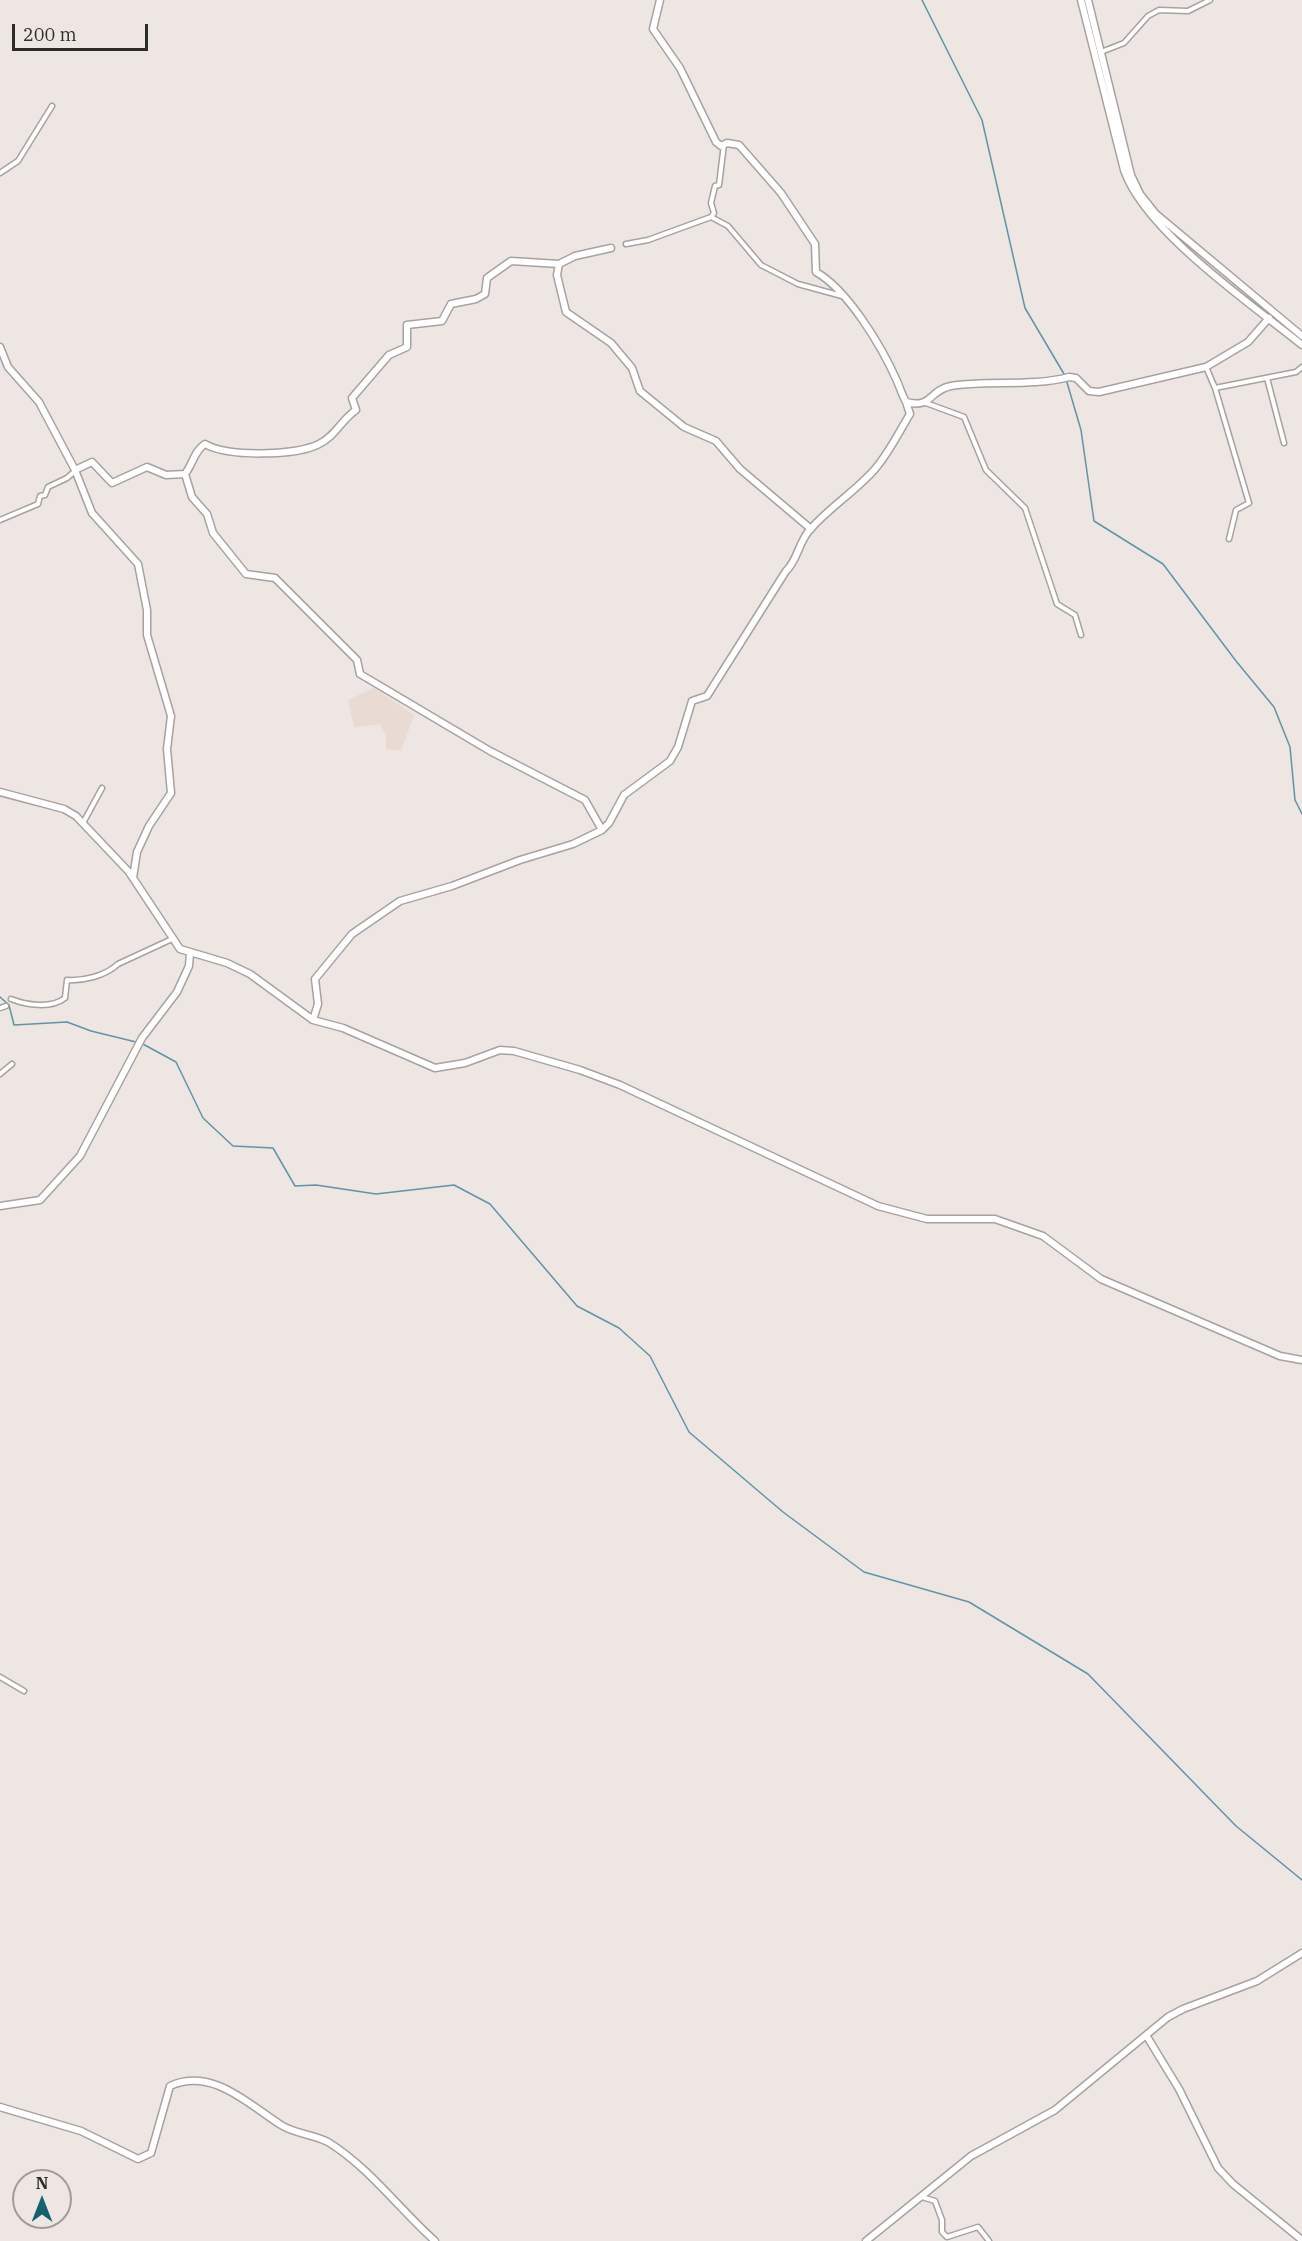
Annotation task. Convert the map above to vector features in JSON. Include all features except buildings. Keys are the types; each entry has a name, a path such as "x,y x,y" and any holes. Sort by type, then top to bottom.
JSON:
{"street":[{"path":"313,1020 318,1004 315,979 352,934 382,910 400,901 452,886 520,860 573,844 602,830 609,823 624,795 670,761 678,747 692,701 707,696 786,571 794,564 796,553 811,529 830,508 875,469 910,414 896,379 861,319 830,279 816,272 815,244 781,193 739,144 721,146 716,142 680,68 653,29 660,0"},
{"path":"1081,0 1131,175 1140,194 1156,214 1302,336"},
{"path":"1088,0 1124,170 1135,195 1150,217 1302,345"},
{"path":"1098,53 1124,44 1148,16 1159,10 1188,11 1210,0"},
{"path":"0,173 18,161 52,106"},
{"path":"626,244 648,240 711,217 714,213 711,203 715,186 719,185 724,144"},
{"path":"711,217 728,226 761,264 798,284 842,296"},
{"path":"0,520 38,504 40,496 45,495 48,487 92,462 112,483 147,467 166,475 185,474 191,467 198,449 205,444 214,450 288,452 319,444 334,433 343,419 356,410 352,399 389,355 407,347 407,325 442,321 451,304 476,299 485,294 487,278 510,261 559,264 575,256 611,248"},
{"path":"559,264 557,275 566,312 611,343 632,368 639,391 684,427 716,441 740,469 811,529"},
{"path":"906,402 918,405 926,403 941,388 979,382 1007,383 1066,377 1076,378 1089,391 1099,392 1206,367 1248,342 1269,318"},
{"path":"0,347 8,367 39,402 75,470 92,513 101,525 113,533 138,564 147,610 147,635 171,716 167,749 171,793 149,826 137,852 133,879"},
{"path":"1206,367 1215,388 1249,503 1236,510 1229,539"},
{"path":"1215,388 1296,372 1302,367"},
{"path":"1267,378 1284,443"},
{"path":"926,403 963,417 986,470 1025,508 1057,604 1075,615 1082,635"},
{"path":"185,474 192,497 207,514 213,533 246,574 275,578 357,660 360,674 490,751 585,801 602,830"},
{"path":"83,823 102,788"},
{"path":"0,792 64,809 83,823 133,879 180,949 227,963 250,974 313,1020 343,1028 435,1068 465,1063 500,1050 533,1055 580,1070 620,1085 878,1206 927,1220 995,1219 1043,1236 1101,1279 1280,1356 1302,1360"},
{"path":"11,999 34,1006 62,1001 65,998 67,980 83,981 112,970 118,964 172,939"},
{"path":"0,1206 40,1200 80,1156 140,1042 177,992 189,966 189,952"},
{"path":"0,1008 6,1006"},
{"path":"0,1074 12,1064"},
{"path":"0,1677 24,1691"},
{"path":"866,2241 971,2156 1055,2110 1146,2035 1183,2009 1250,1984 1302,1953"},
{"path":"1146,2035 1179,2089 1218,2168 1233,2184 1302,2240"},
{"path":"0,2107 81,2131 138,2159 151,2153 170,2086 179,2082 218,2085 234,2092 293,2132 325,2141 342,2152 369,2174 435,2241"},
{"path":"920,2196 935,2201 942,2220 942,2232 947,2237 978,2227 989,2241"}],"shaded area":[{"path":"374,688 414,715 401,751 386,749 386,735 380,724 354,727 348,700"}],"waterway":[{"path":"922,0 982,120 1025,308 1064,374"},
{"path":"1066,379 1081,430 1094,521 1163,564 1236,661 1274,707 1290,747 1295,800 1302,814"},
{"path":"0,997 9,1005 14,1025 67,1022 91,1031 136,1042"},
{"path":"141,1043 176,1062 203,1118 233,1146 273,1148 295,1186 316,1185 376,1194 454,1185 490,1204 577,1306 619,1328 650,1356 689,1432 783,1512 864,1572 969,1602 1088,1674 1236,1826 1302,1880"}]}
